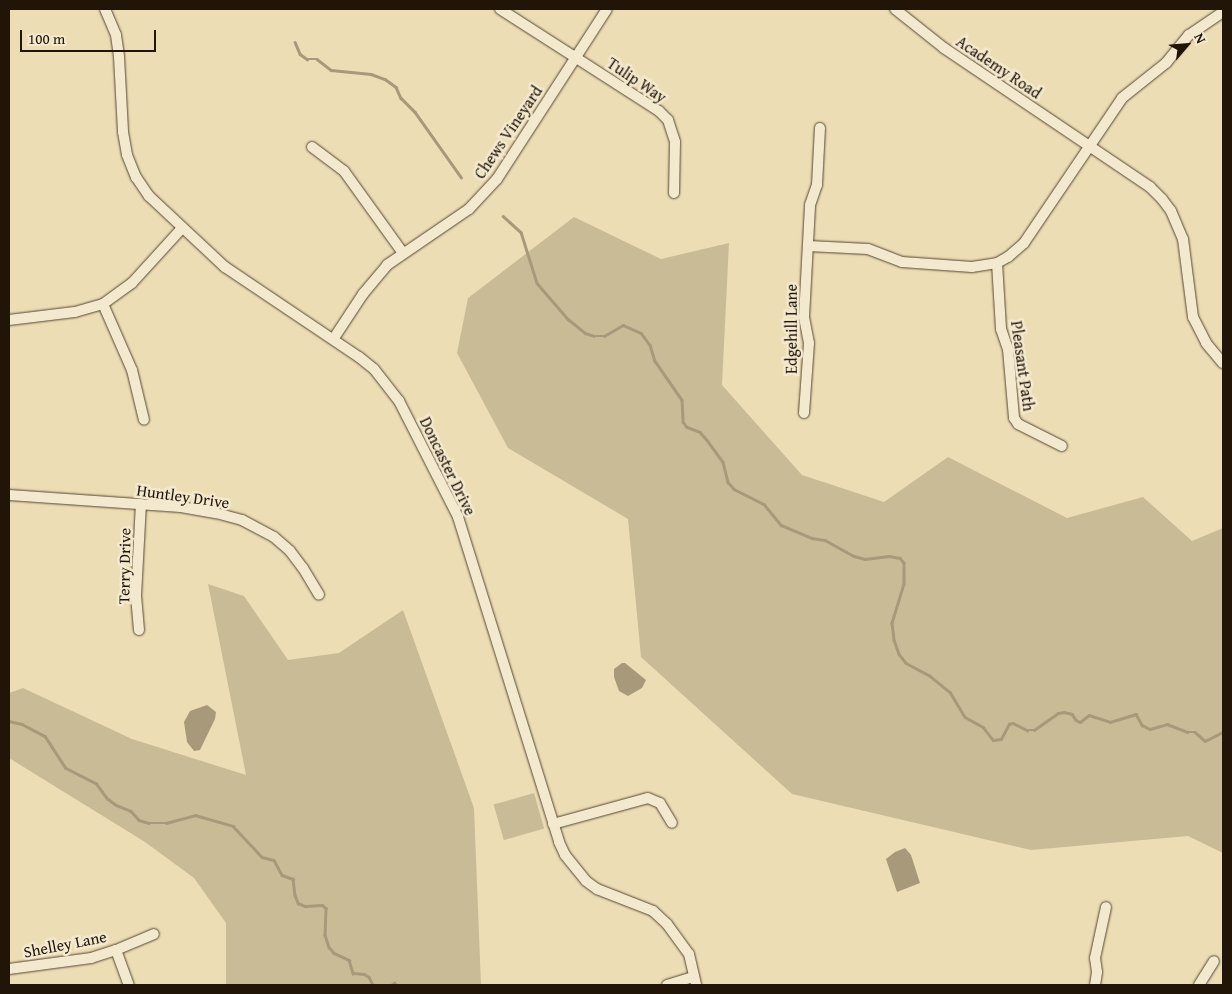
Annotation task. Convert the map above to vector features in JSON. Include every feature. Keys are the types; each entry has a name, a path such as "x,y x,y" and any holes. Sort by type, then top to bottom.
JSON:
{"street":[{"name":"Doncaster Drive","path":"105,9 116,35 119,57 122,132 127,155 136,177 149,196 182,228 246,283 334,338 374,369 399,401 448,494 465,536 553,824 565,855 586,881 597,889 653,911 667,924 689,954 695,981"},
{"name":"Tulip Way","path":"500,9 660,111 668,120 673,131 675,147 674,194"},
{"name":"Chews Vineyard","path":"334,338 376,277 403,253 450,223 484,195 506,167 607,9"},
{"name":"Academy Road","path":"894,9 944,48 1150,187 1171,212 1184,239 1193,317 1206,343 1223,363"},
{"path":"808,246 868,249 902,262 972,267 997,263 1017,251 1024,243 1122,98 1166,63 1189,35 1223,12"},
{"name":"Edgehill Lane","path":"804,413 808,343 804,317 810,205 817,185 820,128"},
{"path":"312,147 344,171 403,253"},
{"path":"9,320 75,312 103,304 132,283 182,228"},
{"name":"Pleasant Path","path":"997,263 1001,329 1008,349 1014,418 1018,424 1062,446"},
{"path":"103,304 129,361 144,420"},
{"name":"Huntley Drive","path":"9,495 141,504 216,513 259,527 290,552 303,568 319,595"},
{"name":"Terry Drive","path":"139,630 136,596 141,504"},
{"path":"553,824 648,798 660,803 672,823"},
{"path":"1095,985 1097,972 1095,958 1106,907"},
{"name":"Shelley Lane","path":"9,969 91,958 154,934"},
{"path":"116,950 129,985"},
{"path":"1199,985 1214,961"},
{"path":"668,985 695,981"}],"shaded area":[{"path":"574,217 661,259 729,243 722,385 802,475 884,502 948,457 1067,518 1143,497 1192,541 1223,528 1223,853 1188,836 1031,850 792,794 641,657 628,519 508,448 457,353 468,298"},
{"path":"208,584 244,596 288,660 339,653 403,610 474,808 481,985 226,985 226,923 194,878 145,842 9,758 9,693 23,688 132,739 246,775"},
{"path":"625,663 646,680 642,688 628,696 619,691 614,677 614,669"},
{"path":"207,705 216,712 215,719 200,750 194,751 187,742 184,722 190,711"},
{"path":"534,793 544,829 504,840 494,805"},
{"path":"905,848 911,855 920,883 897,892 886,859 895,852"}],"waterway":[{"path":"295,42 300,54 307,59 317,59 331,70 371,74 385,79 396,87 401,98 415,112 461,177"},
{"path":"503,216 521,232 537,283 568,319 585,333 594,336 604,336 623,325 641,333 650,345 655,361 682,400 683,422 687,427 700,432 707,440 723,462 728,482 734,489 764,504 781,525 812,538 825,540 854,556 865,559 889,556 900,558 904,563 904,584 892,623 894,640 899,654 906,663 930,676 950,692 965,717 983,727 993,740 1001,739 1009,724 1013,723 1027,730 1034,730 1058,713 1064,712 1072,714 1080,722 1089,715 1110,722 1136,714 1142,725 1150,729 1167,724 1188,732 1195,732 1205,741 1223,732"},
{"path":"9,721 22,724 45,736 66,768 96,783 107,798 116,805 131,811 139,820 149,823 166,823 195,815 233,826 262,857 274,860 282,875 293,879 298,903 305,906 322,905 326,908 325,935 329,947 334,953 349,960 353,973 364,974 369,977 373,985"},
{"path":"391,985 394,983 397,985"}]}
